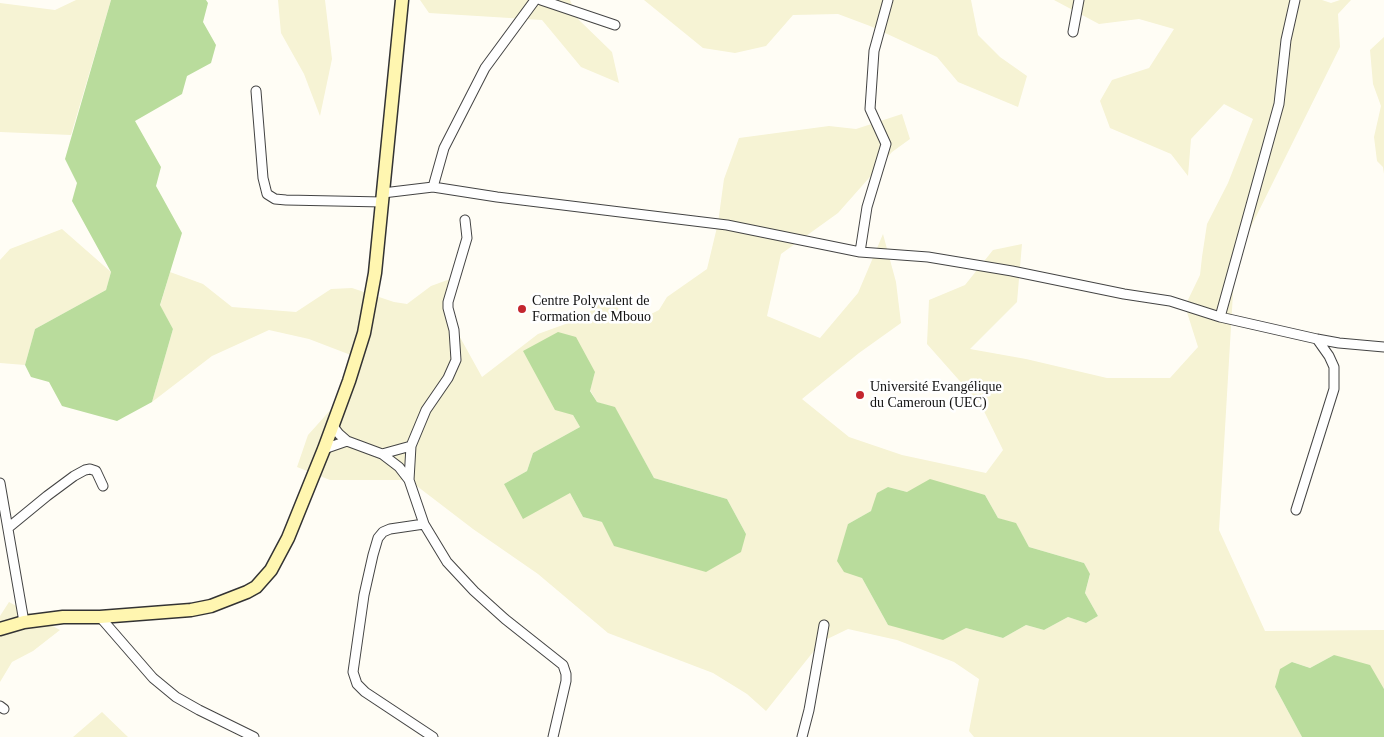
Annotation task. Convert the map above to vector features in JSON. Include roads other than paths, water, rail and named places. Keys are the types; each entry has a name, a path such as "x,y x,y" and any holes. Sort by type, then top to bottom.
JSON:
{"street":[{"path":"0,629 24,622 63,617 100,617 191,610 212,606 237,597 256,587 271,570 279,557 324,449 364,333 374,273 383,198 402,0"},
{"path":"433,187 444,148 486,68 535,0"},
{"path":"541,0 616,25"},
{"path":"860,252 867,206 886,144 870,109 874,51 888,0"},
{"path":"1073,32 1079,0"},
{"path":"1220,317 1279,104 1286,40 1295,0"},
{"path":"256,91 263,178 267,194 275,199 383,198 433,187 497,198 727,224 860,252 928,256 1012,270 1124,294 1170,301 1220,317 1317,339 1384,348"},
{"path":"409,480 411,446 426,410 448,378 456,360 454,330 448,302 467,238 465,220"},
{"path":"1296,510 1334,388 1334,367 1317,339"},
{"path":"332,425 338,434 347,441 382,454 400,466 409,480 424,524 446,562 505,619 562,664 566,674 566,681 553,737"},
{"path":"324,449 347,441"},
{"path":"382,454 411,446"},
{"path":"8,528 47,496 85,470 96,471 103,486"},
{"path":"0,482 24,622"},
{"path":"424,524 390,529 383,532 378,538 364,595 353,672 357,684 365,692 433,737"},
{"path":"100,617 153,678 176,696 198,710 254,737"},
{"path":"802,737 809,710 824,626"}],"place":[{"name":"Centre Polyvalent de Formation de Mbouo","path":"522,309"},
{"name":"Université Evangélique du Cameroun (UEC)","path":"860,395"}]}
